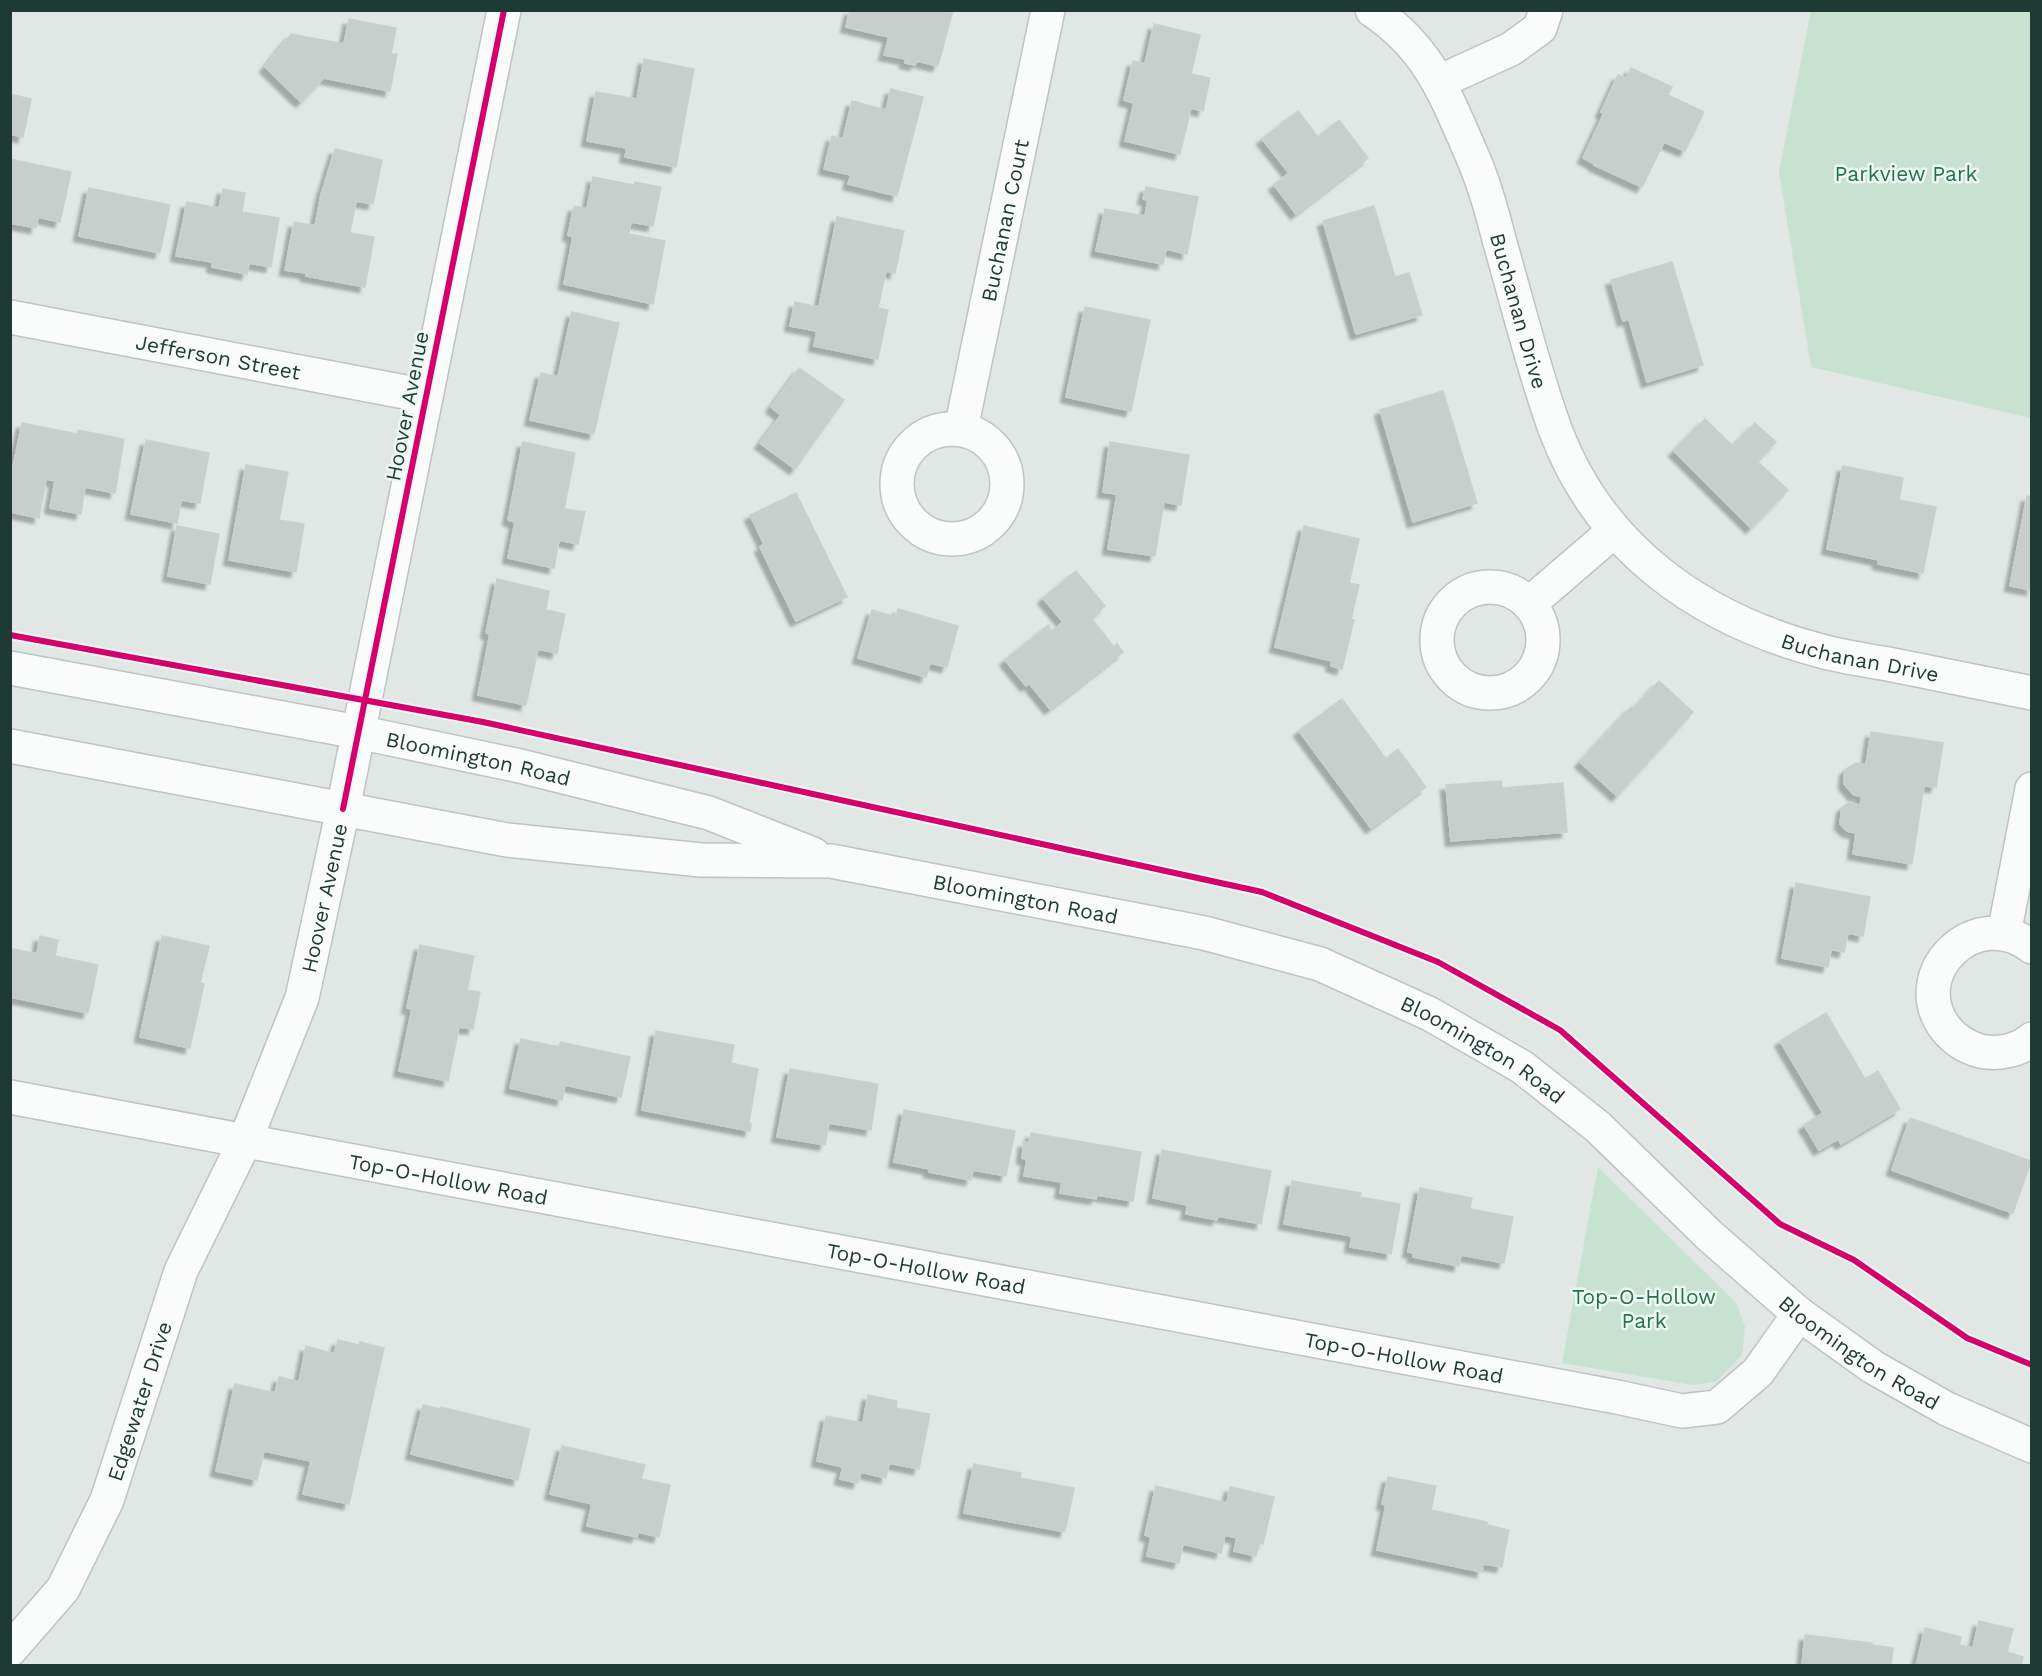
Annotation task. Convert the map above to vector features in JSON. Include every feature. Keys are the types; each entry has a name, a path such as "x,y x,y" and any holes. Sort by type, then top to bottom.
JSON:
{"street":[{"name":"Hoover Avenue","path":"245,1141 302,998 343,808 504,10"},
{"name":"Buchanan Court","path":"961,429 1048,10"},
{"path":"1439,82 1511,49 1540,28 1546,10"},
{"name":"Buchanan Drive","path":"1388,15 1418,50 1439,82 1481,176 1556,430 1580,483 1614,531 1657,572 1696,599 1746,625 1821,651 2031,693"},
{"name":"Jefferson Street","path":"10,316 426,396"},
{"path":"1529,604 1614,531"},
{"name":"Bloomington Road","path":"10,669 358,732 520,766 709,813 831,861"},
{"name":"Bloomington Road","path":"10,746 507,840 701,860 831,861 1203,933 1320,964 1430,1014 1522,1067 1598,1127 1710,1236 1799,1314 1873,1367 1901,1383 1947,1409 2031,1446"},
{"path":"2031,789 2018,941 1985,933 1966,939 1951,950 1939,966 1933,985 1934,1004 1941,1022 1953,1037 1969,1048 1989,1053 2009,1051 2031,1039"},
{"name":"Top-O-Hollow Road","path":"10,1096 1682,1411 1718,1407 1758,1372 1799,1314"},
{"name":"Edgewater Drive","path":"10,1650 63,1589 107,1500 181,1270 245,1141"}],"green space":[{"name":"Parkview Park","path":"1811,10 2031,11 2031,418 1811,367 1779,172"},
{"name":"Top-O-Hollow Park","path":"1598,1167 1737,1304 1745,1327 1742,1355 1716,1382 1692,1385 1562,1363"}],"building":[{"path":"850,10 953,10 938,66 917,61 915,65 905,63 906,59 884,55 889,37 846,27"},
{"path":"349,19 396,28 391,54 397,54 390,91 324,78 301,102 265,67 291,34 344,44"},
{"path":"1154,24 1200,35 1191,74 1210,78 1203,111 1191,108 1180,154 1125,141 1134,103 1124,100 1133,61 1145,64"},
{"path":"644,59 694,69 676,167 625,157 627,148 587,141 596,92 637,99"},
{"path":"1631,68 1672,87 1668,95 1704,112 1685,151 1664,142 1642,187 1583,158 1604,113 1601,112 1618,75 1626,78"},
{"path":"891,89 923,97 897,196 848,184 851,175 824,169 832,136 843,139 852,101 886,110"},
{"path":"10,94 31,99 23,137 10,134"},
{"path":"1298,111 1318,137 1339,120 1368,158 1296,214 1274,185 1289,173 1262,139"},
{"path":"335,149 382,160 373,204 356,201 350,233 374,237 365,287 285,270 294,222 315,226 321,195"},
{"path":"10,159 71,172 60,222 38,217 36,228 10,223"},
{"path":"593,177 634,185 635,182 661,187 653,226 631,222 629,234 665,241 653,304 564,284 573,237 568,235 574,206 587,209"},
{"path":"1146,187 1198,197 1187,254 1166,249 1163,264 1096,251 1105,209 1145,216 1148,200 1143,199"},
{"path":"89,188 170,205 160,253 79,236"},
{"path":"223,189 245,193 242,212 279,218 271,267 249,263 247,274 212,267 213,262 176,256 187,202 219,208"},
{"path":"1374,206 1395,277 1409,273 1422,315 1356,334 1323,221"},
{"path":"837,217 904,231 895,273 886,271 878,308 888,310 878,359 814,346 817,331 790,326 795,302 819,307"},
{"path":"1672,262 1703,365 1647,382 1629,319 1623,321 1611,280"},
{"path":"1085,307 1150,320 1131,411 1066,397"},
{"path":"572,312 619,323 594,434 530,420 541,373 558,377"},
{"path":"799,368 844,400 795,469 760,443 781,415 771,407"},
{"path":"1443,391 1477,503 1413,522 1380,410"},
{"path":"1705,419 1733,446 1755,423 1776,442 1757,461 1788,490 1751,528 1674,451"},
{"path":"22,423 77,434 78,430 124,439 115,493 85,487 81,514 50,508 55,481 46,479 39,518 10,512 10,482"},
{"path":"146,440 209,453 200,503 181,500 177,523 131,514"},
{"path":"523,442 575,453 564,509 585,512 578,544 559,540 554,568 508,558 515,522 508,520"},
{"path":"1110,442 1189,455 1181,505 1164,502 1155,556 1108,549 1117,494 1103,492"},
{"path":"246,465 288,472 279,520 304,524 296,572 229,560"},
{"path":"1843,466 1903,478 1899,500 1936,507 1923,573 1878,564 1879,560 1827,549"},
{"path":"796,493 847,597 796,621 760,547 764,544 750,515"},
{"path":"2027,496 2032,497 2032,590 2010,586"},
{"path":"177,526 219,534 210,584 168,576"},
{"path":"1304,526 1359,539 1349,583 1359,585 1351,619 1354,620 1342,669 1331,666 1332,661 1275,647"},
{"path":"1076,571 1105,606 1091,618 1114,647 1117,644 1123,652 1050,709 1029,683 1026,686 1005,660 1048,625 1052,631 1063,622 1043,598"},
{"path":"497,579 549,591 546,610 565,614 557,653 538,649 526,705 478,695 490,634 486,633"},
{"path":"898,609 958,626 947,667 930,663 926,677 858,658 872,610 896,617"},
{"path":"1659,681 1693,712 1617,796 1580,762 1631,707 1634,709"},
{"path":"1342,699 1386,759 1398,749 1426,787 1371,828 1299,731"},
{"path":"1871,732 1943,743 1936,787 1924,786 1912,864 1853,854 1856,833 1847,831 1840,824 1842,808 1848,803 1860,805 1862,796 1854,795 1844,784 1845,770 1856,763 1866,765"},
{"path":"1501,781 1502,788 1563,783 1567,832 1451,841 1446,785"},
{"path":"1796,883 1870,897 1863,936 1848,933 1844,952 1831,949 1828,967 1782,958"},
{"path":"40,936 58,940 55,956 98,965 88,1013 10,997 10,963 13,949 37,954"},
{"path":"162,936 209,946 200,983 204,984 190,1048 140,1037"},
{"path":"420,945 474,956 467,990 480,992 473,1029 459,1027 448,1081 399,1071 412,1009 407,1008"},
{"path":"1826,1013 1865,1079 1878,1071 1900,1109 1841,1144 1838,1139 1819,1150 1804,1125 1823,1113 1780,1041"},
{"path":"656,1031 734,1045 731,1063 758,1069 749,1123 751,1124 750,1131 642,1110"},
{"path":"521,1039 559,1047 561,1042 630,1057 621,1097 565,1085 562,1100 510,1088"},
{"path":"790,1069 878,1084 871,1130 829,1123 825,1145 777,1137"},
{"path":"904,1110 1015,1131 1006,1176 973,1170 971,1180 894,1162"},
{"path":"1910,1118 2031,1161 2013,1213 1892,1170"},
{"path":"1031,1133 1141,1152 1133,1201 1097,1195 1096,1199 1060,1193 1062,1182 1024,1176 1027,1160 1022,1158 1024,1142 1029,1143"},
{"path":"1162,1150 1271,1171 1261,1224 1218,1216 1217,1220 1186,1214 1188,1205 1153,1198"},
{"path":"1292,1181 1361,1193 1360,1197 1400,1204 1391,1254 1350,1247 1352,1236 1284,1224"},
{"path":"1420,1188 1472,1198 1470,1209 1513,1217 1504,1263 1461,1255 1459,1266 1413,1257 1414,1253 1408,1252"},
{"path":"338,1340 384,1348 349,1504 303,1494 311,1461 264,1451 257,1480 216,1471 235,1384 275,1393 279,1377 299,1382 306,1346 334,1354"},
{"path":"868,1395 897,1401 896,1408 930,1414 919,1469 889,1463 886,1478 861,1472 858,1483 840,1479 843,1467 817,1461 826,1416 863,1423"},
{"path":"423,1405 441,1409 441,1407 530,1429 518,1480 411,1454"},
{"path":"562,1446 645,1465 641,1479 670,1485 659,1537 638,1532 637,1537 587,1526 592,1504 550,1494"},
{"path":"974,1464 1021,1473 1020,1478 1074,1488 1065,1532 964,1513"},
{"path":"1388,1477 1436,1486 1431,1510 1487,1522 1487,1525 1509,1530 1502,1567 1483,1564 1482,1572 1377,1550 1386,1505 1382,1504"},
{"path":"1156,1486 1227,1503 1230,1487 1274,1497 1263,1544 1259,1543 1256,1556 1234,1551 1237,1538 1225,1535 1221,1553 1183,1544 1179,1563 1147,1556 1151,1537 1145,1535"},
{"path":"1979,1621 2013,1629 2007,1652 2023,1657 2021,1666 1916,1666 1925,1628 1961,1637 1959,1645 1973,1648"},
{"path":"1805,1635 1872,1643 1871,1645 1893,1648 1891,1666 1802,1666"}],"cycle path":[{"path":"343,809 504,10"},
{"path":"10,635 483,722 1262,892 1438,962 1560,1030 1780,1224 1854,1260 1967,1338 2032,1365"}]}
